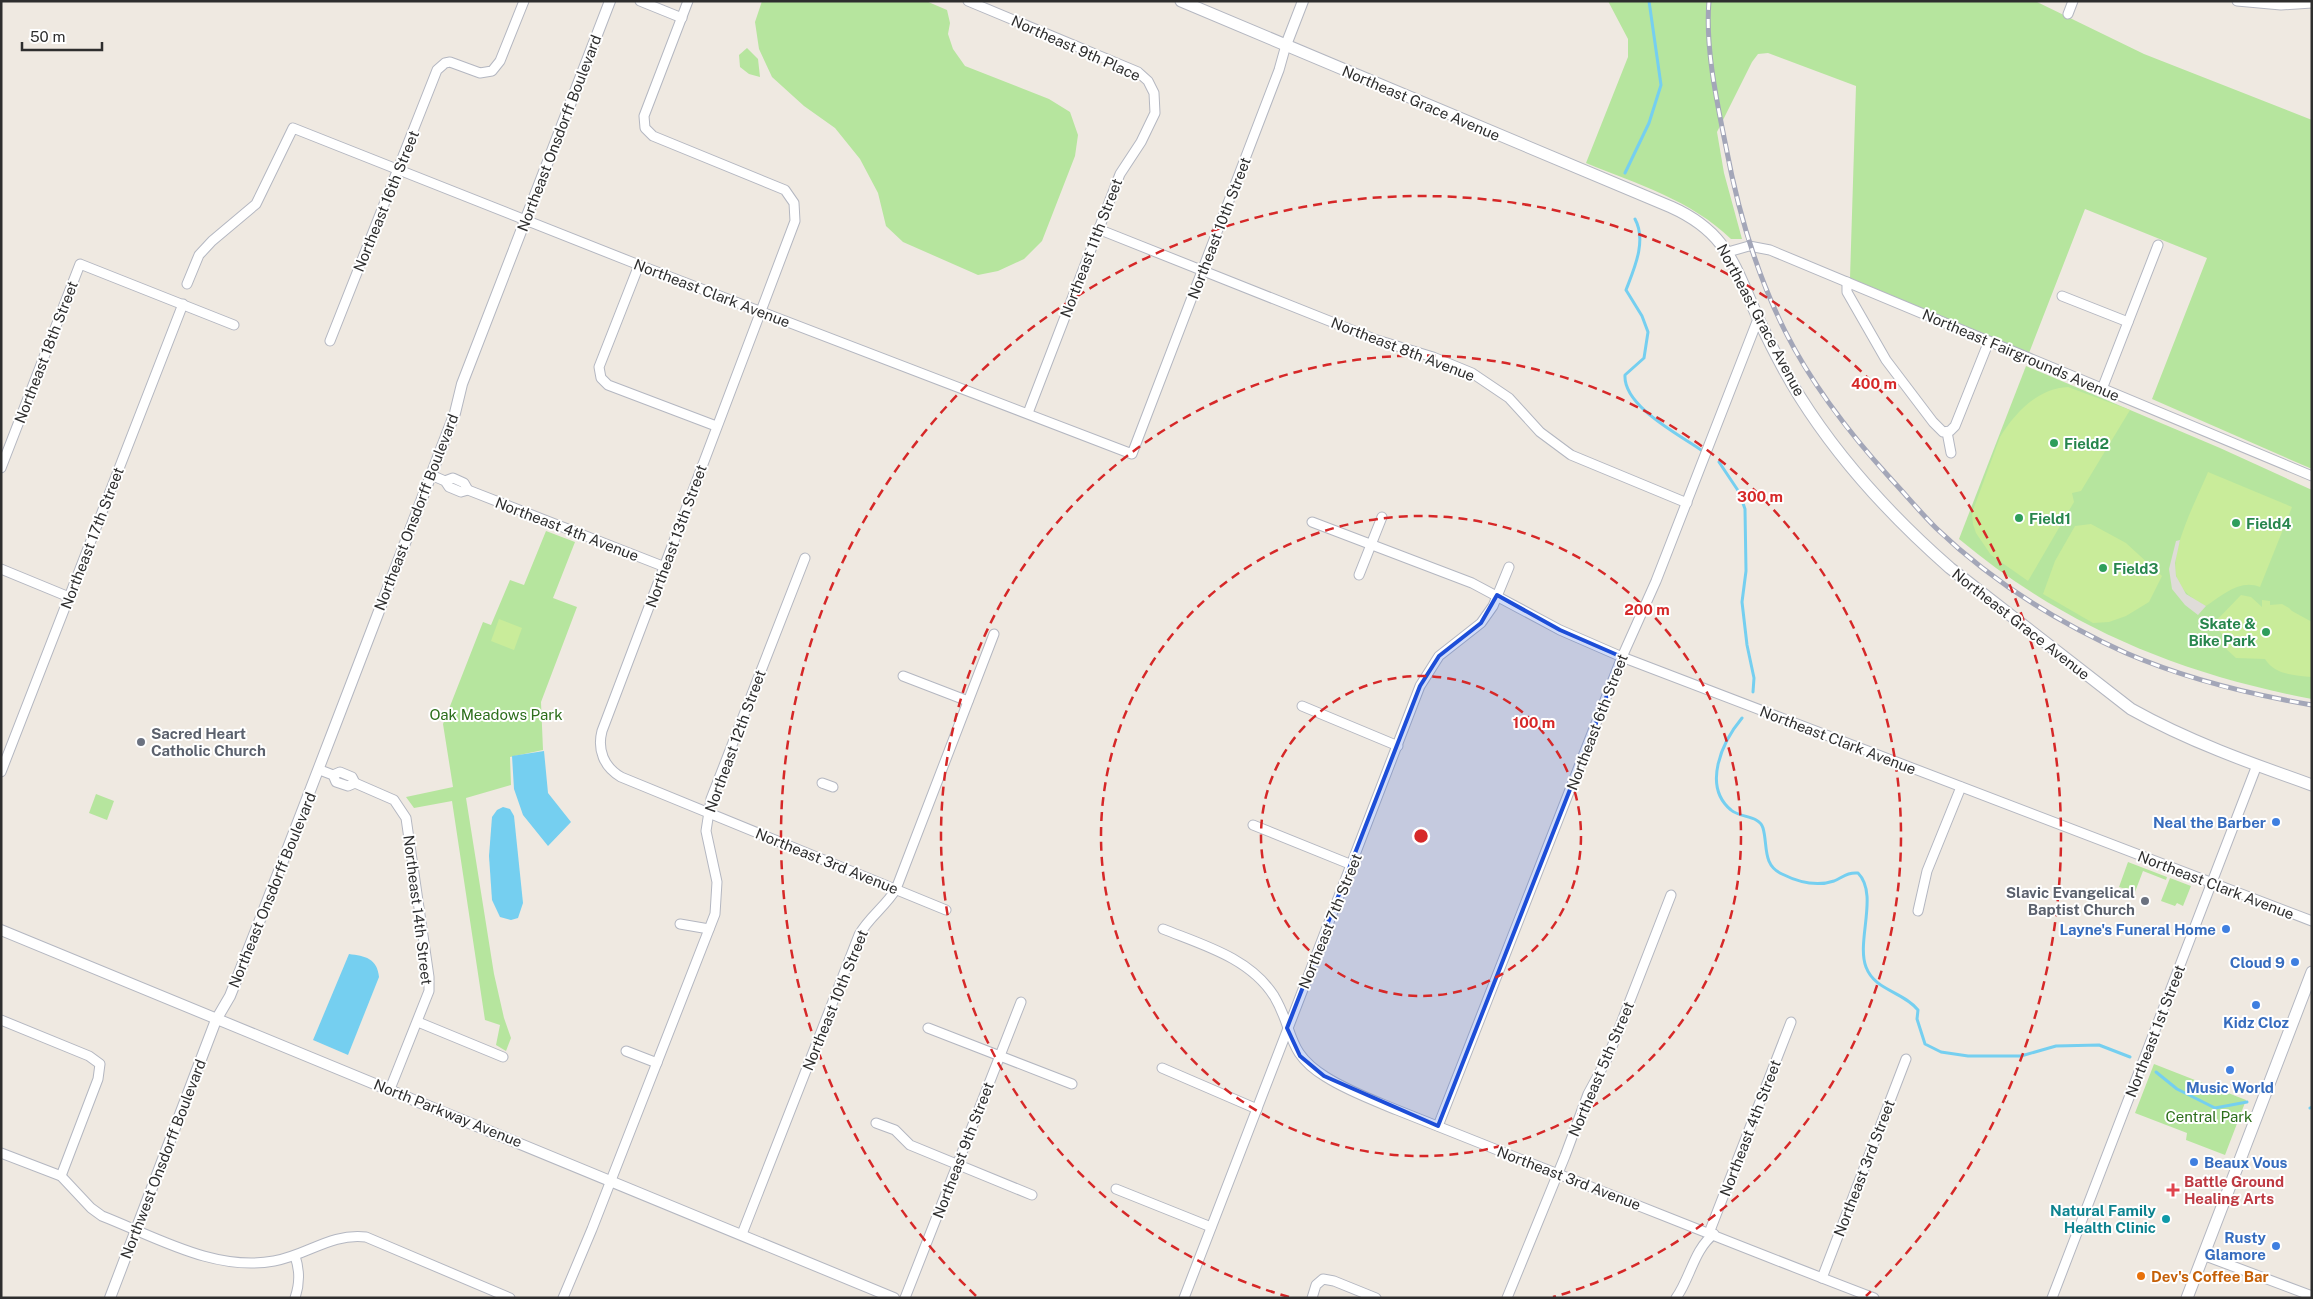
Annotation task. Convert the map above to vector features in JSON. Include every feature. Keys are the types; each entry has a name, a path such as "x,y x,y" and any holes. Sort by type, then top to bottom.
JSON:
{"main road":[{"name":"Northeast Grace Avenue","path":"1182,1 1684,213 1716,237 1728,252 1758,320 1799,396 1831,443 1891,514 1922,544 2131,709 2163,726 2257,765 2312,785"},
{"path":"2187,1298 2312,972"}],"street":[{"name":"Northeast 16th Street","path":"330,341 437,70 445,63 455,63 480,73 492,71 500,61 524,1"},
{"name":"Northeast Onsdorff Boulevard","path":"216,1020 230,996 320,770 389,583 455,413 462,384 610,1"},
{"path":"640,1 682,18 688,1"},
{"name":"Northeast 9th Place","path":"968,1 1132,69 1144,76 1152,87"},
{"name":"Northeast 10th Street","path":"1132,454 1279,70 1286,45 1303,1"},
{"path":"2068,14 2073,1"},
{"path":"2237,1 2281,5 2312,3"},
{"name":"Northeast 13th Street","path":"682,18 644,116 645,128 653,136 776,185 784,190 794,203 793,230 716,426 666,567 602,731 600,749 607,766 616,774 707,812"},
{"name":"Northeast 11th Street","path":"1028,413 1120,174 1140,142 1154,113 1156,99 1152,87"},
{"name":"Northeast Clark Avenue","path":"187,284 199,255 205,248 256,204 293,128 525,221 1132,454"},
{"name":"Northeast 8th Avenue","path":"1098,229 1377,340 1434,357 1472,374 1509,398 1540,432 1571,456 1687,503"},
{"path":"2102,389 2158,245"},
{"name":"Northeast Fairgrounds Avenue","path":"1728,252 1749,246 1770,250 2312,476"},
{"name":"Northeast 18th Street","path":"1,468 80,264 182,304"},
{"path":"639,265 599,367 601,378 608,385 716,426"},
{"path":"1847,282 1847,292 1886,360 1937,427 1947,432"},
{"path":"2062,296 2128,322"},
{"path":"182,304 234,325"},
{"name":"Northeast 17th Street","path":"1,772 182,304"},
{"name":"Northeast 6th Street","path":"1438,1126 1622,657 1687,503 1758,320"},
{"path":"1947,432 1955,426 1989,341"},
{"path":"1947,432 1951,453"},
{"name":"Northeast 4th Avenue","path":"431,475 445,481 453,478 464,483 468,490 666,567"},
{"path":"1359,575 1382,517"},
{"name":"Northeast Clark Avenue","path":"1312,522 1472,583 1560,630 1622,657 2312,921"},
{"name":"Northeast 12th Street","path":"563,1298 612,1180 709,930 718,893 716,871 707,836 707,812 805,558"},
{"name":"Northeast 7th Street","path":"1184,1298 1420,686 1433,663 1446,650 1481,624 1497,595 1509,567"},
{"path":"1,569 69,597"},
{"name":"Northeast 10th Street","path":"742,1234 860,934 866,922 891,898 896,889 994,634"},
{"path":"903,676 968,701"},
{"path":"1302,706 1398,746"},
{"name":"Northeast 1st Street","path":"2052,1298 2257,765"},
{"name":"Northeast 14th Street","path":"320,770 333,775 340,772 352,777 354,783 394,800 406,818 429,977 429,991 390,1090"},
{"path":"822,783 833,787"},
{"path":"1918,911 1927,871 1961,788"},
{"name":"Northeast 3rd Avenue","path":"707,812 946,910"},
{"path":"1253,826 1352,865"},
{"name":"Northeast 5th Street","path":"1507,1298 1558,1174 1588,1094 1608,1057 1670,895"},
{"path":"680,924 709,930"},
{"name":"Northeast 3rd Avenue","path":"1163,929 1213,948 1244,966 1273,995 1288,1028 1292,1042 1300,1056 1324,1076 1354,1092 1874,1298"},
{"name":"North Parkway Avenue","path":"1,930 216,1020 612,1180 894,1298"},
{"name":"Northeast 9th Street","path":"905,1298 1021,1002"},
{"path":"1,1020 89,1056 100,1064 98,1079 61,1176"},
{"name":"Northwest Onsdorff Boulevard","path":"110,1298 216,1020"},
{"path":"418,1022 502,1056"},
{"name":"Northeast 4th Street","path":"1676,1298 1683,1288 1704,1243 1711,1234 1791,1022"},
{"path":"928,1028 1072,1084"},
{"path":"626,1051 657,1063"},
{"name":"Northeast 3rd Street","path":"1822,1278 1906,1059"},
{"path":"1162,1068 1257,1109"},
{"path":"876,1123 895,1130 910,1145 1032,1195"},
{"path":"1,1153 61,1176 91,1208 102,1216 224,1261 255,1264 295,1256 341,1237 366,1238 510,1298"},
{"path":"1116,1189 1211,1227"},
{"path":"2203,1255 2312,1296"},
{"path":"295,1256 299,1269 299,1282 295,1298"},
{"path":"1312,1298 1316,1285 1323,1279 1334,1281 1376,1298"}],"highlighted area":[{"path":"1497,595 1560,630 1622,657 1438,1126 1324,1076 1300,1056 1287,1028 1420,686 1439,656 1481,623"}],"green space":[{"path":"762,1 926,1 947,10 950,23 948,34 953,49 965,66 1049,99 1070,112 1078,135 1075,156 1042,241 1024,259 998,271 978,275 903,242 886,226 878,193 860,159 835,128 804,106 772,77 759,49 755,22"},
{"path":"1608,1 2035,1 2144,54 2312,120 2312,469 2152,399 2207,258 2085,209 2029,353 1850,278 1856,86 1768,53 1758,54 1752,62 1717,132 1724,173 1742,239 1731,239 1699,214 1663,194 1586,163 1628,57 1628,39"},
{"path":"747,48 758,59 760,77 749,74 740,67 739,55"},
{"path":"2026,366 2220,448 2312,490 2312,699 2263,689 2215,676 2125,642 2081,621 2039,597 1999,570 1959,539"},
{"path":"2068,387 2130,410 2081,491 2072,493 2074,502 2028,581 1991,555 1976,533 1972,513 2000,437 2006,428 2028,403 2037,397 2057,388"},
{"name":"Field4","path":"2208,472 2292,507 2260,587 2246,585 2232,589 2206,606 2192,598 2185,591 2177,578 2175,567 2185,525"},
{"name":"Field3","path":"2091,524 2126,543 2162,576 2149,602 2126,616 2109,622 2093,623 2043,594 2055,561 2075,526"},
{"name":"Oak Meadows Park","path":"546,531 575,542 553,598 577,607 541,702 543,750 510,757 511,785 466,798 494,974 504,1018 511,1038 506,1051 496,1045 500,1025 485,1020 452,801 414,808 406,797 453,787 443,724 483,622 491,625 510,580 524,585"},
{"name":"Skate & Bike Park","path":"2241,595 2251,597 2262,607 2262,600 2270,601 2270,605 2282,604 2312,622 2312,677 2292,675 2280,671 2265,659 2236,658 2223,646 2223,636 2214,623"},
{"path":"499,619 522,628 514,650 491,641"},
{"path":"96,794 114,801 107,820 89,813"},
{"path":"2128,862 2167,877 2166,880 2143,871 2135,892 2119,887"},
{"path":"2170,878 2191,886 2183,906 2177,903 2175,906 2161,901"},
{"name":"Central Park","path":"2154,1064 2246,1100 2225,1155 2186,1140 2187,1133 2135,1113"}],"shaded area":[{"path":"2180,540 2175,563 2176,576 2186,594 2206,606 2198,615 2185,605 2172,589 2169,569 2176,541"}],"water":[{"path":"544,751 548,793 571,822 548,846 523,815 514,789 512,756"},
{"path":"503,807 510,809 514,816 523,903 518,918 511,920 500,917 492,900 489,856 492,817 497,810"},
{"path":"349,954 365,957 373,962 379,977 348,1055 313,1040"}],"waterway":[{"path":"1625,173 1649,123 1661,85 1649,1"},
{"path":"1635,219 1640,236 1640,246 1636,264 1626,290 1642,316 1648,332 1644,358 1625,375 1627,386 1633,398 1642,408 1666,427 1701,450"},
{"path":"1719,462 1739,492 1745,509 1746,571 1742,602 1747,645 1754,678 1753,692"},
{"path":"1742,718 1728,739 1718,764 1716,777 1722,800 1735,813 1758,821 1761,824 1771,865 1782,874 1801,881 1821,884 1834,881 1848,874 1858,873 1864,882 1867,893 1863,944 1866,967 1870,975 1882,986 1905,999 1918,1010 1917,1019 1925,1044 1941,1052 1968,1056 2021,1056 2056,1046 2099,1045 2130,1057"},
{"path":"2156,1072 2177,1089 2215,1108 2247,1102"}],"railway":[{"path":"1709,1 1710,56 1731,171 1742,218 1765,287 1785,331 1807,371 1847,427 1876,462 1930,522 1957,547 2025,598 2075,628 2126,653 2171,671 2241,691 2312,705"}],"place":[{"name":"Field2","path":"2054,443"},
{"name":"Field1","path":"2019,518"},
{"name":"Field4","path":"2236,523"},
{"name":"Field3","path":"2103,568"},
{"name":"Skate & Bike Park","path":"2266,632"},
{"name":"Sacred Heart Catholic Church","path":"141,742"},
{"name":"Neal the Barber","path":"2276,822"},
{"name":"Slavic Evangelical Baptist Church","path":"2145,901"},
{"name":"Layne's Funeral Home","path":"2226,929"},
{"name":"Cloud 9","path":"2295,962"},
{"name":"Kidz Cloz","path":"2256,1005"},
{"name":"Music World","path":"2230,1070"},
{"name":"Beaux Vous","path":"2194,1162"},
{"name":"Battle Ground Healing Arts","path":"2173,1190"},
{"name":"Natural Family Health Clinic","path":"2166,1219"},
{"name":"Rusty Glamore","path":"2276,1246"},
{"name":"Dev's Coffee Bar","path":"2141,1276"}]}
